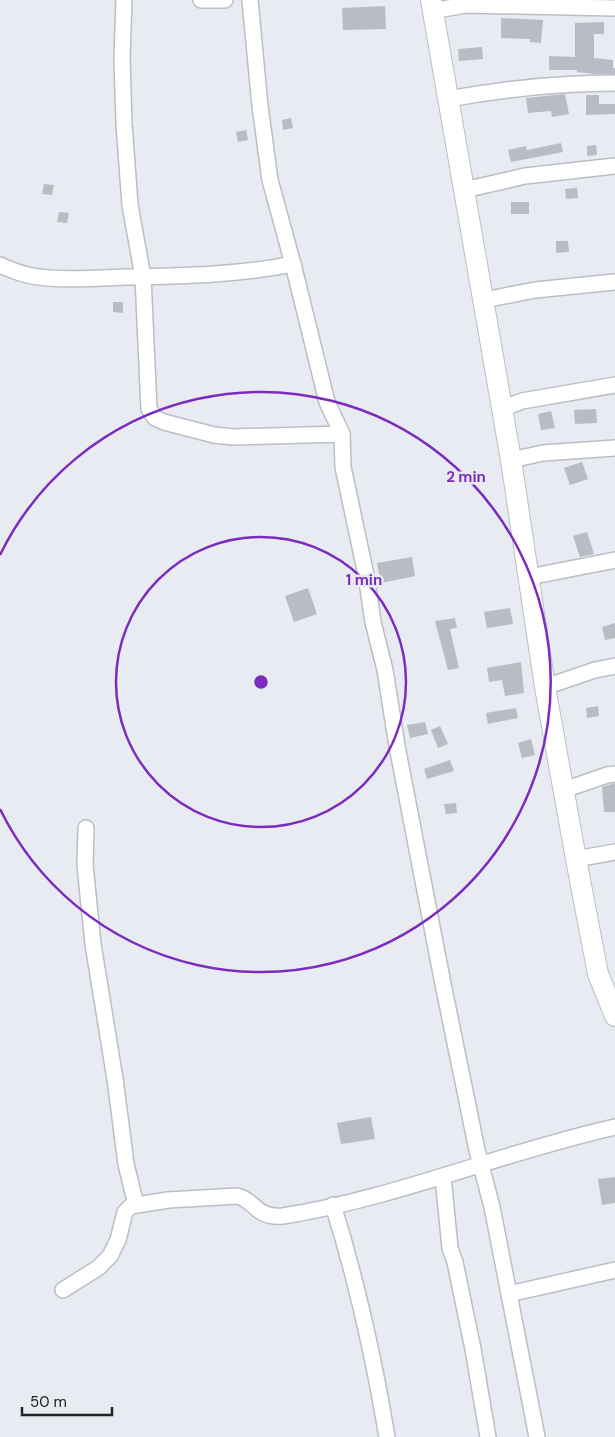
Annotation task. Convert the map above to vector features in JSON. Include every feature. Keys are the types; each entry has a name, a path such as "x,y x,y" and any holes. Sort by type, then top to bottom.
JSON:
{"main road":[{"path":"431,5 484,300 511,460 545,687 576,859 598,974 615,1016"}],"street":[{"path":"124,0 122,58 124,124 130,204 143,277 149,409 155,418 164,422 214,435 233,437 342,434"},
{"path":"201,0 225,0"},
{"path":"250,0 260,106 270,180 294,264 327,402 342,434 343,467 365,567 372,622 386,670 390,707 420,862 480,1164 492,1207 537,1437"},
{"path":"431,5 615,8"},
{"path":"448,99 494,90 546,85 615,83"},
{"path":"464,190 525,176 615,166"},
{"path":"0,265 16,273 70,279 143,277 254,270 294,264"},
{"path":"484,300 535,290 615,282"},
{"path":"502,409 522,401 615,385"},
{"path":"511,460 543,453 615,448"},
{"path":"529,577 615,560"},
{"path":"545,687 595,670 615,666"},
{"path":"564,790 615,774"},
{"path":"86,828 85,865 93,944 115,1080 126,1164 136,1205"},
{"path":"576,859 615,852"},
{"path":"63,1290 98,1268 110,1256 118,1240 125,1212 131,1206 168,1200 237,1196 243,1197 260,1212 268,1216 294,1214 333,1206 443,1177 480,1164 615,1127"},
{"path":"443,1177 450,1248 455,1262 473,1349 488,1437"},
{"path":"333,1206 365,1319 387,1437"},
{"path":"509,1294 615,1270"}],"building":[{"path":"385,6 386,29 343,30 342,8"},
{"path":"501,18 543,20 541,43 530,42 530,39 501,38"},
{"path":"604,22 604,34 594,34 594,58 613,60 615,74 595,74 577,72 577,70 549,70 549,56 575,57 575,23"},
{"path":"482,47 483,59 459,61 458,49"},
{"path":"565,94 569,114 552,117 551,111 528,113 526,98"},
{"path":"586,95 599,95 599,104 615,104 615,114 586,115"},
{"path":"291,118 293,128 283,130 282,120"},
{"path":"246,130 248,140 238,142 236,132"},
{"path":"561,143 563,152 511,162 508,150 526,146 527,150"},
{"path":"596,145 597,155 587,156 587,146"},
{"path":"44,184 54,185 52,195 42,194"},
{"path":"577,188 578,198 566,199 565,189"},
{"path":"511,202 529,202 529,214 511,214"},
{"path":"59,212 69,213 67,223 57,222"},
{"path":"556,241 568,241 569,252 556,253"},
{"path":"113,302 123,302 123,313 113,312"},
{"path":"596,409 597,423 575,424 574,410"},
{"path":"551,411 555,428 541,430 538,414"},
{"path":"582,462 588,479 570,485 564,468"},
{"path":"587,532 594,554 580,557 573,536"},
{"path":"412,557 415,576 381,583 377,563"},
{"path":"308,588 317,614 294,622 285,596"},
{"path":"510,608 513,624 487,628 484,612"},
{"path":"455,618 457,628 450,629 459,668 448,670 435,621"},
{"path":"615,623 615,638 605,640 602,627"},
{"path":"521,662 524,693 505,696 502,680 489,682 487,668"},
{"path":"598,706 599,716 587,718 586,708"},
{"path":"516,708 518,718 488,724 486,713"},
{"path":"425,722 428,734 410,738 407,725"},
{"path":"440,726 448,744 438,748 431,730"},
{"path":"531,739 535,755 522,758 518,743"},
{"path":"450,760 454,771 427,779 424,769"},
{"path":"615,783 615,812 604,812 602,787"},
{"path":"456,803 457,813 446,814 444,804"},
{"path":"371,1117 375,1139 341,1144 337,1123"},
{"path":"615,1177 615,1203 602,1205 598,1179"}]}
